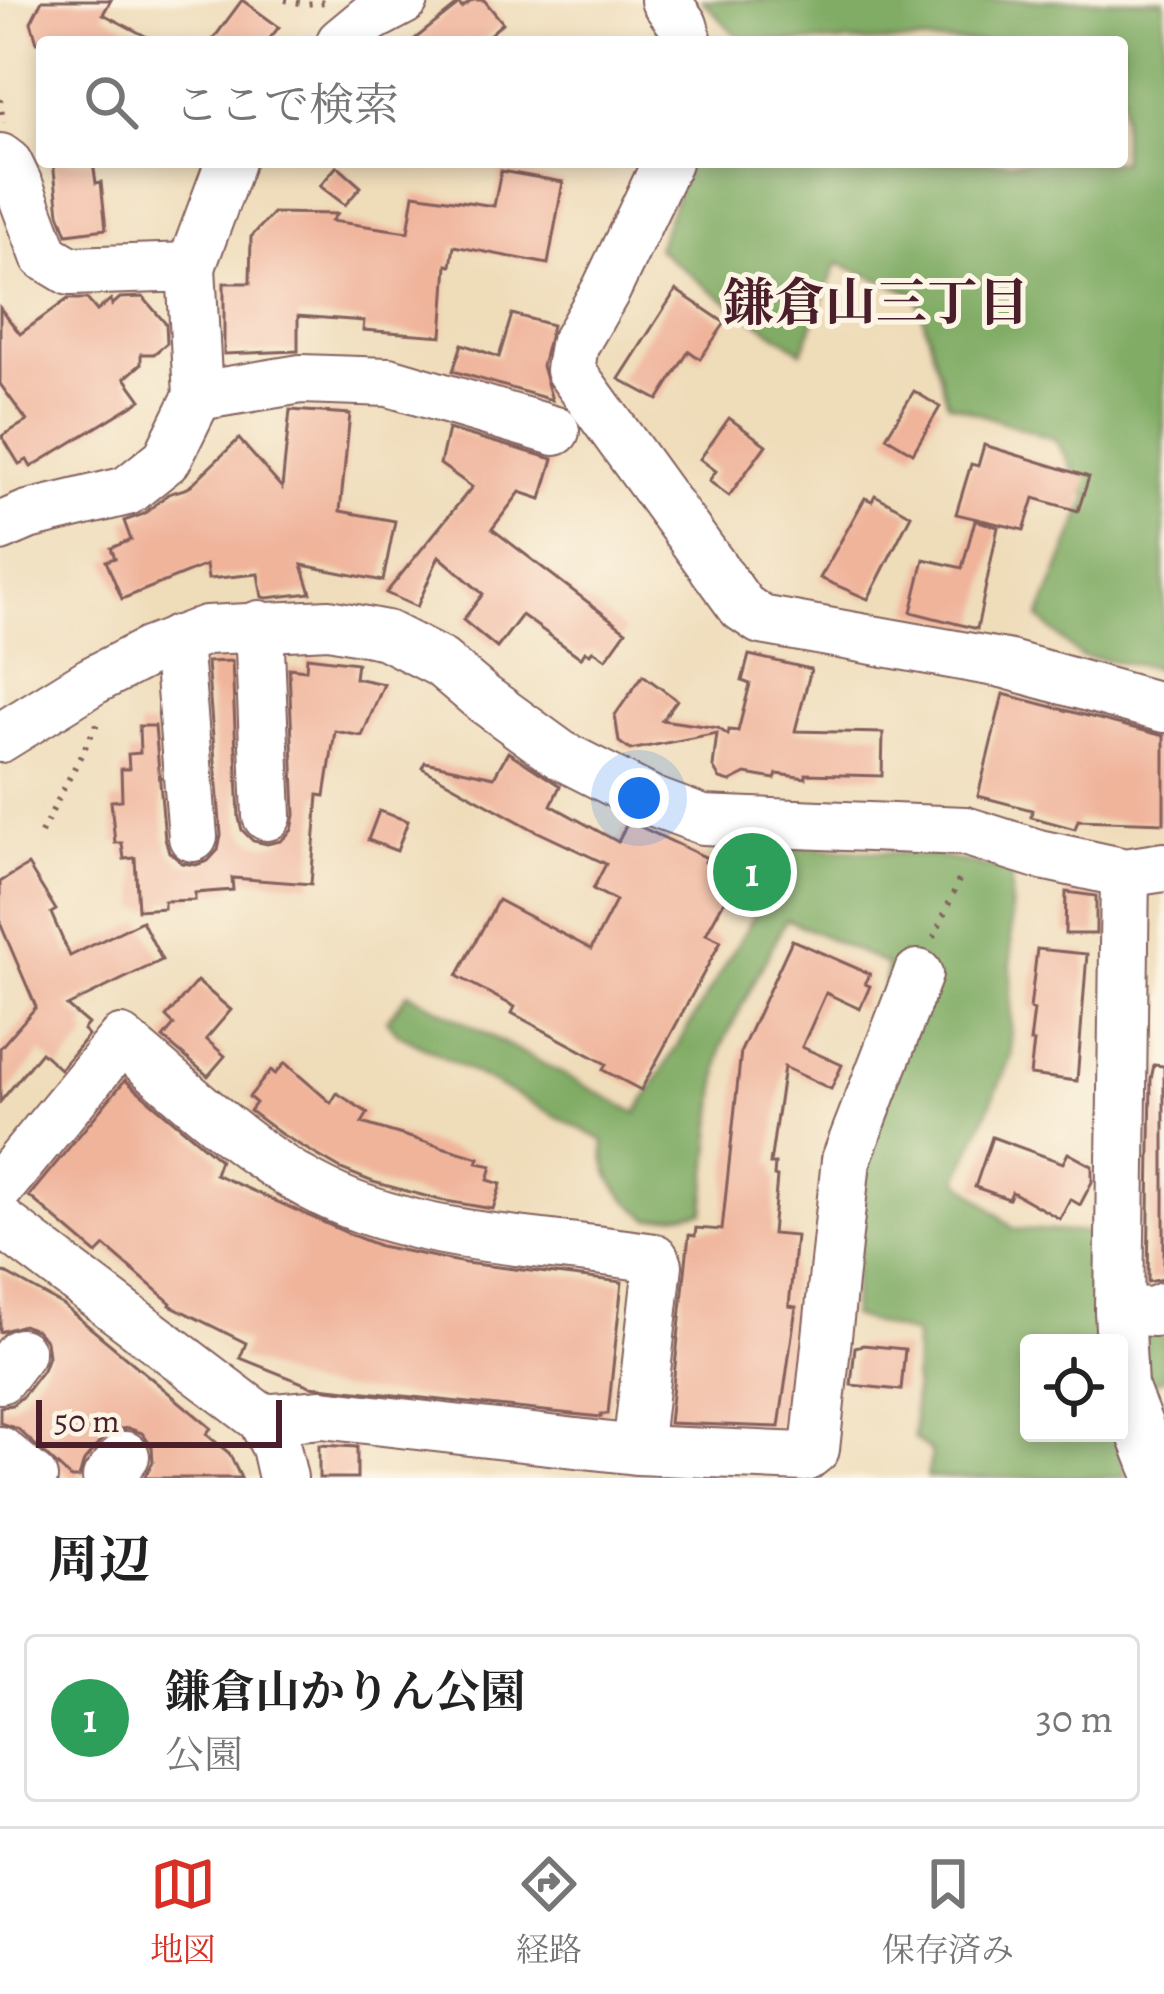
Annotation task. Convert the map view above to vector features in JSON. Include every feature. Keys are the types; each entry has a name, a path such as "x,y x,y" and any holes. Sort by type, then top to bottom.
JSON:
{"street":[{"path":"348,36 404,0"},
{"path":"665,0 686,36"},
{"path":"0,158 14,176 45,256 70,271 190,267"},
{"path":"0,526 127,491 167,459 197,396 190,267 228,168"},
{"path":"664,168 574,345 570,370 742,607 761,620 1006,664 1164,708"},
{"path":"197,396 301,379 389,382 555,431"},
{"path":"0,738 92,681 206,630 329,624 386,635 441,663 561,755 652,801 703,820 965,830 1038,854 1144,870 1141,1308 1124,1386 1159,1478"},
{"path":"259,625 267,816"},
{"path":"178,640 193,837"},
{"path":"262,1419 322,1414 637,1450 805,1457 815,1449 846,1160 917,974"},
{"path":"0,1187 121,1040 253,1148 305,1182 360,1208 482,1238 654,1258 658,1264 637,1450"},
{"path":"0,1221 262,1419 283,1478"},
{"path":"0,1451 33,1478"}],"path":[{"path":"284,0 305,4 335,0"},
{"path":"41,832 98,727 92,681"},
{"path":"917,974 979,836"}],"green space":[{"path":"702,0 1164,0 1164,669 1080,656 1039,618 1088,497 1056,440 948,403 916,294 837,263 802,352 657,248 687,168 1128,168 1128,36 737,36"},
{"path":"722,844 777,847 761,884 716,860"},
{"path":"795,847 931,855 1011,872 1011,1057 958,1179 1014,1229 1097,1233 1164,1320 1164,1379 1146,1385 1128,1357 1128,1334 1020,1334 1020,1442 1119,1442 1126,1478 927,1478 932,1453 914,1438 915,1335 851,1316 887,965 786,919 721,1047 704,1212 650,1219 610,1177 604,1141 399,1034 387,1020 408,993 637,1113"}],"building":[{"path":"42,0 111,0 103,14 145,36 36,39 31,22"},
{"path":"242,0 279,27 272,36 215,36"},
{"path":"473,0 484,0 503,23 488,36 419,36 459,4 462,8"},
{"path":"54,168 94,168 96,183 101,182 106,229 67,234 59,213"},
{"path":"339,168 361,187 345,205 320,186"},
{"path":"501,171 563,182 548,264 454,246 451,266 447,265 442,336 363,330 364,321 298,316 298,351 224,354 224,283 250,283 251,237 273,213 337,214 331,221 408,232 414,194 494,206"},
{"path":"676,290 725,323 700,359 689,351 658,400 619,379"},
{"path":"143,297 166,324 167,343 154,354 141,354 141,364 125,378 141,400 31,467 27,460 19,464 2,436 27,421 0,384 0,308 20,334 68,299 87,299 97,311 111,299 112,305 120,298"},
{"path":"512,314 552,325 542,366 552,400 453,371 462,344 499,357"},
{"path":"914,391 940,407 913,453 886,437"},
{"path":"290,410 350,414 340,511 395,521 383,581 302,565 311,593 267,598 262,597 258,574 208,579 206,565 122,599 106,561 115,558 111,548 131,540 124,521 144,514 168,494 188,488 239,439 282,488"},
{"path":"729,418 766,445 729,496 709,481 716,471 700,459"},
{"path":"448,429 553,459 541,499 520,492 492,529 626,631 606,659 593,650 585,651 581,658 522,615 497,648 463,620 483,594 439,556 417,607 386,593 472,487 440,464"},
{"path":"984,445 1089,477 1078,511 1034,498 1024,530 956,514 971,464 978,466"},
{"path":"875,495 911,515 868,599 820,578 865,498 872,501"},
{"path":"975,520 998,527 977,629 911,612 924,559 962,568"},
{"path":"749,655 811,669 795,731 883,733 882,776 777,774 775,779 746,774 730,782 720,779 713,767 717,733 630,750 619,742 615,715 643,675 677,700 662,720 718,728 728,735 729,730 738,731 750,684 742,681"},
{"path":"307,657 357,663 355,678 384,684 362,736 335,731 325,796 318,795 311,884 232,878 233,890 195,893 195,900 164,901 164,908 138,910 135,858 124,859 122,843 115,843 111,801 122,800 121,769 129,769 128,754 140,753 139,726 155,726 169,852 182,863 208,861 218,850 221,835 207,662 232,661 242,830 253,841 281,841 292,830 295,815 289,668 306,670"},
{"path":"1003,694 1164,736 1164,823 1078,820 1075,829 1031,817 1032,810 978,796"},
{"path":"508,752 560,786 551,805 618,842 628,821 707,858 705,862 736,879 706,934 721,941 641,1090 603,1070 606,1064 512,1013 515,1007 457,976 498,900 591,949 616,901 593,889 606,864 422,768 425,762 494,777"},
{"path":"379,811 408,821 397,851 368,840"},
{"path":"28,865 56,910 51,913 70,956 142,921 162,960 67,1006 88,1024 83,1030 88,1035 60,1069 41,1052 0,1102 0,1048 36,1007 0,923 0,882"},
{"path":"1066,892 1096,896 1096,934 1065,934"},
{"path":"792,940 870,974 865,984 870,986 860,1009 826,993 802,1047 842,1065 831,1089 784,1067 770,1164 775,1164 777,1177 772,1234 796,1236 789,1306 796,1307 779,1427 669,1423 689,1235 695,1236 696,1228 722,1230 741,1051"},
{"path":"1037,949 1087,954 1077,1081 1030,1075 1034,1010 1030,1009"},
{"path":"197,981 231,1010 206,1039 225,1056 208,1076 163,1038 174,1025 166,1017"},
{"path":"285,1063 331,1103 337,1093 368,1113 362,1123 492,1166 488,1180 501,1184 493,1209 373,1182 281,1134 250,1111 256,1103 249,1097 271,1070 275,1074"},
{"path":"1154,1065 1164,1066 1164,1279 1148,1282 1151,1079"},
{"path":"125,1080 220,1160 215,1174 352,1235 380,1246 465,1263 622,1282 608,1414 601,1417 310,1386 240,1358 246,1343 170,1305 105,1246 97,1254 29,1196"},
{"path":"992,1137 1063,1163 1068,1153 1092,1166 1092,1182 1080,1205 1070,1199 1060,1219 1012,1192 1009,1199 975,1187"},
{"path":"0,1270 63,1305 211,1428 206,1434 229,1453 241,1478 144,1478 153,1462 152,1447 142,1433 128,1428 104,1437 84,1461 79,1478 71,1478 18,1429 0,1423 0,1407 23,1396 48,1356 46,1341 36,1330 23,1325 0,1332"},
{"path":"855,1347 905,1349 901,1390 851,1385"},
{"path":"319,1445 357,1447 357,1478 319,1478"}],"place":[{"name":"鎌倉山かりん公園","path":"752,872"}],"district":[{"name":"鎌倉山三丁目","path":"876,303"}]}
